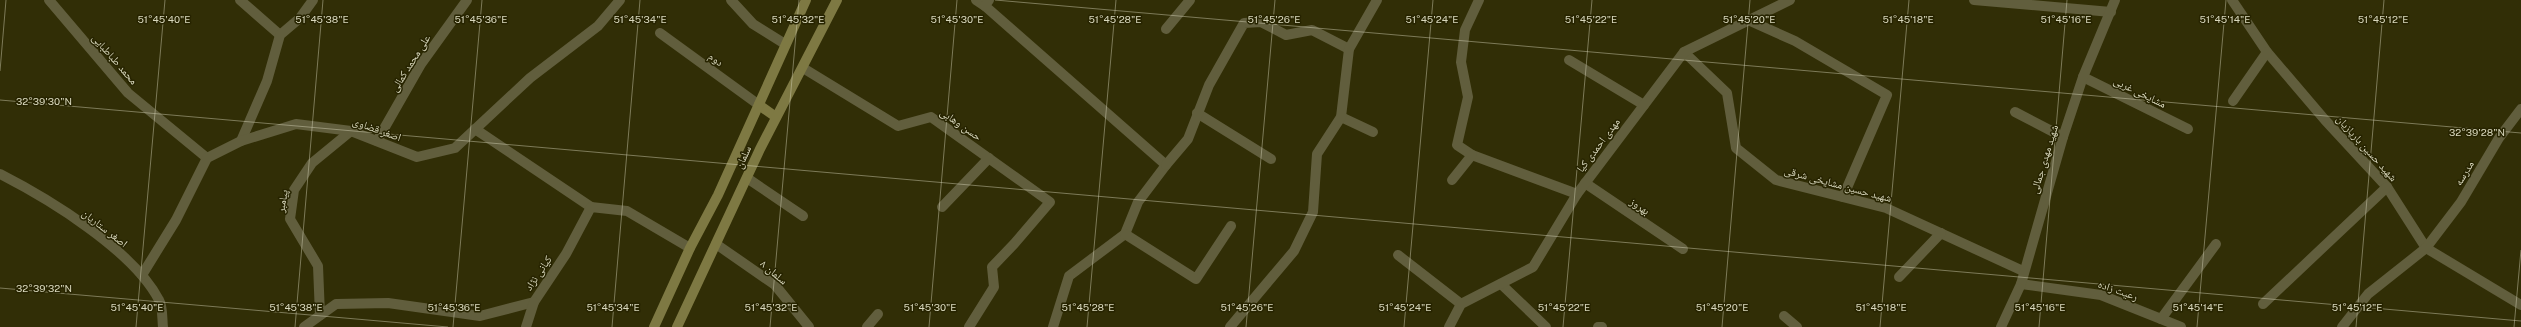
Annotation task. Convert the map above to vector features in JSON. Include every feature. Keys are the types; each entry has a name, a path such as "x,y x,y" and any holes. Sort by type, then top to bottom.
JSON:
{"main road":[{"name":"سلمان","path":"654,327 690,248 759,105 806,0"},
{"name":"سلمان","path":"678,327 776,117 803,68 837,0"},
{"path":"759,105 776,117"}],"street":[{"name":"محمد طباطبایی","path":"50,0 128,93 207,158"},
{"path":"240,0 280,35"},
{"path":"242,141 267,81 280,35 300,18 313,0"},
{"name":"علی محمد کمالی","path":"377,141 421,64 467,0"},
{"name":"اصغر قضاوی","path":"207,158 242,141 296,124 351,131 417,157 455,148 530,78 598,26 620,0"},
{"path":"731,0 753,24 785,44"},
{"path":"976,0 987,3 1166,165"},
{"path":"1166,28 1190,0"},
{"path":"1230,327 1294,251 1312,212 1317,154 1341,117 1349,49 1377,0"},
{"path":"1479,0 1465,30 1461,62 1468,97 1457,145 1472,155 1577,194"},
{"name":"مهدی احمدی کیا","path":"1461,304 1534,267 1577,194 1684,52 1790,0"},
{"path":"1974,0 2111,12"},
{"name":"شهید مهدی جمالی","path":"2001,327 2020,284 2063,137 2083,77 2115,0"},
{"name":"شهید حسین بارپازیان","path":"2232,0 2267,52 2325,120 2387,187 2426,248 2521,305"},
{"path":"1748,20 1795,41 1887,95 1843,197"},
{"path":"1053,327 1069,276 1125,234 1138,202 1188,139 1209,85 1244,23 1261,22 1286,35 1312,30 1349,49"},
{"name":"دوم","path":"660,33 759,105"},
{"name":"شهید حسین مشایخی شرقی","path":"1684,52 1727,93 1736,148 1776,180 1886,208 2023,271"},
{"path":"2233,101 2267,52"},
{"path":"1569,60 1644,105"},
{"name":"حسن وهابی","path":"803,68 898,126 930,116 1050,202 992,267 994,287 970,327"},
{"name":"مشایخی غربی","path":"2083,77 2188,129"},
{"name":"مدرسه","path":"2426,248 2461,202 2499,138 2521,109"},
{"path":"2015,112 2063,137"},
{"path":"1197,113 1271,159"},
{"path":"1341,117 1374,132"},
{"path":"475,129 591,207 627,211 690,248"},
{"name":"پیامبر","path":"320,315 318,266 290,219 294,190 312,163 351,131"},
{"path":"1452,180 1472,155"},
{"path":"142,275 176,220 207,158"},
{"path":"942,207 989,158"},
{"name":"اصغر ستاریان","path":"0,174 38,193 104,240 142,275 160,301 163,327"},
{"path":"747,178 803,216"},
{"name":"بهروز","path":"1585,183 1683,250"},
{"path":"2263,304 2387,187"},
{"name":"کیانی نژاد","path":"304,327 336,304 388,303 480,316 534,302 566,254 591,207"},
{"path":"1125,234 1196,279 1231,226"},
{"path":"1899,276 1940,233"},
{"name":"سلمان ۸","path":"716,244 775,285 809,327"},
{"path":"2161,319 2216,244"},
{"path":"2342,327 2368,294 2426,248"},
{"path":"1398,255 1461,304 1449,327"},
{"path":"1501,284 1546,327"},
{"name":"رعیت زاده","path":"2020,284 2101,295 2181,327"},
{"path":"526,327 534,302"},
{"path":"867,327 878,314"},
{"path":"1784,316 1797,327"}]}
